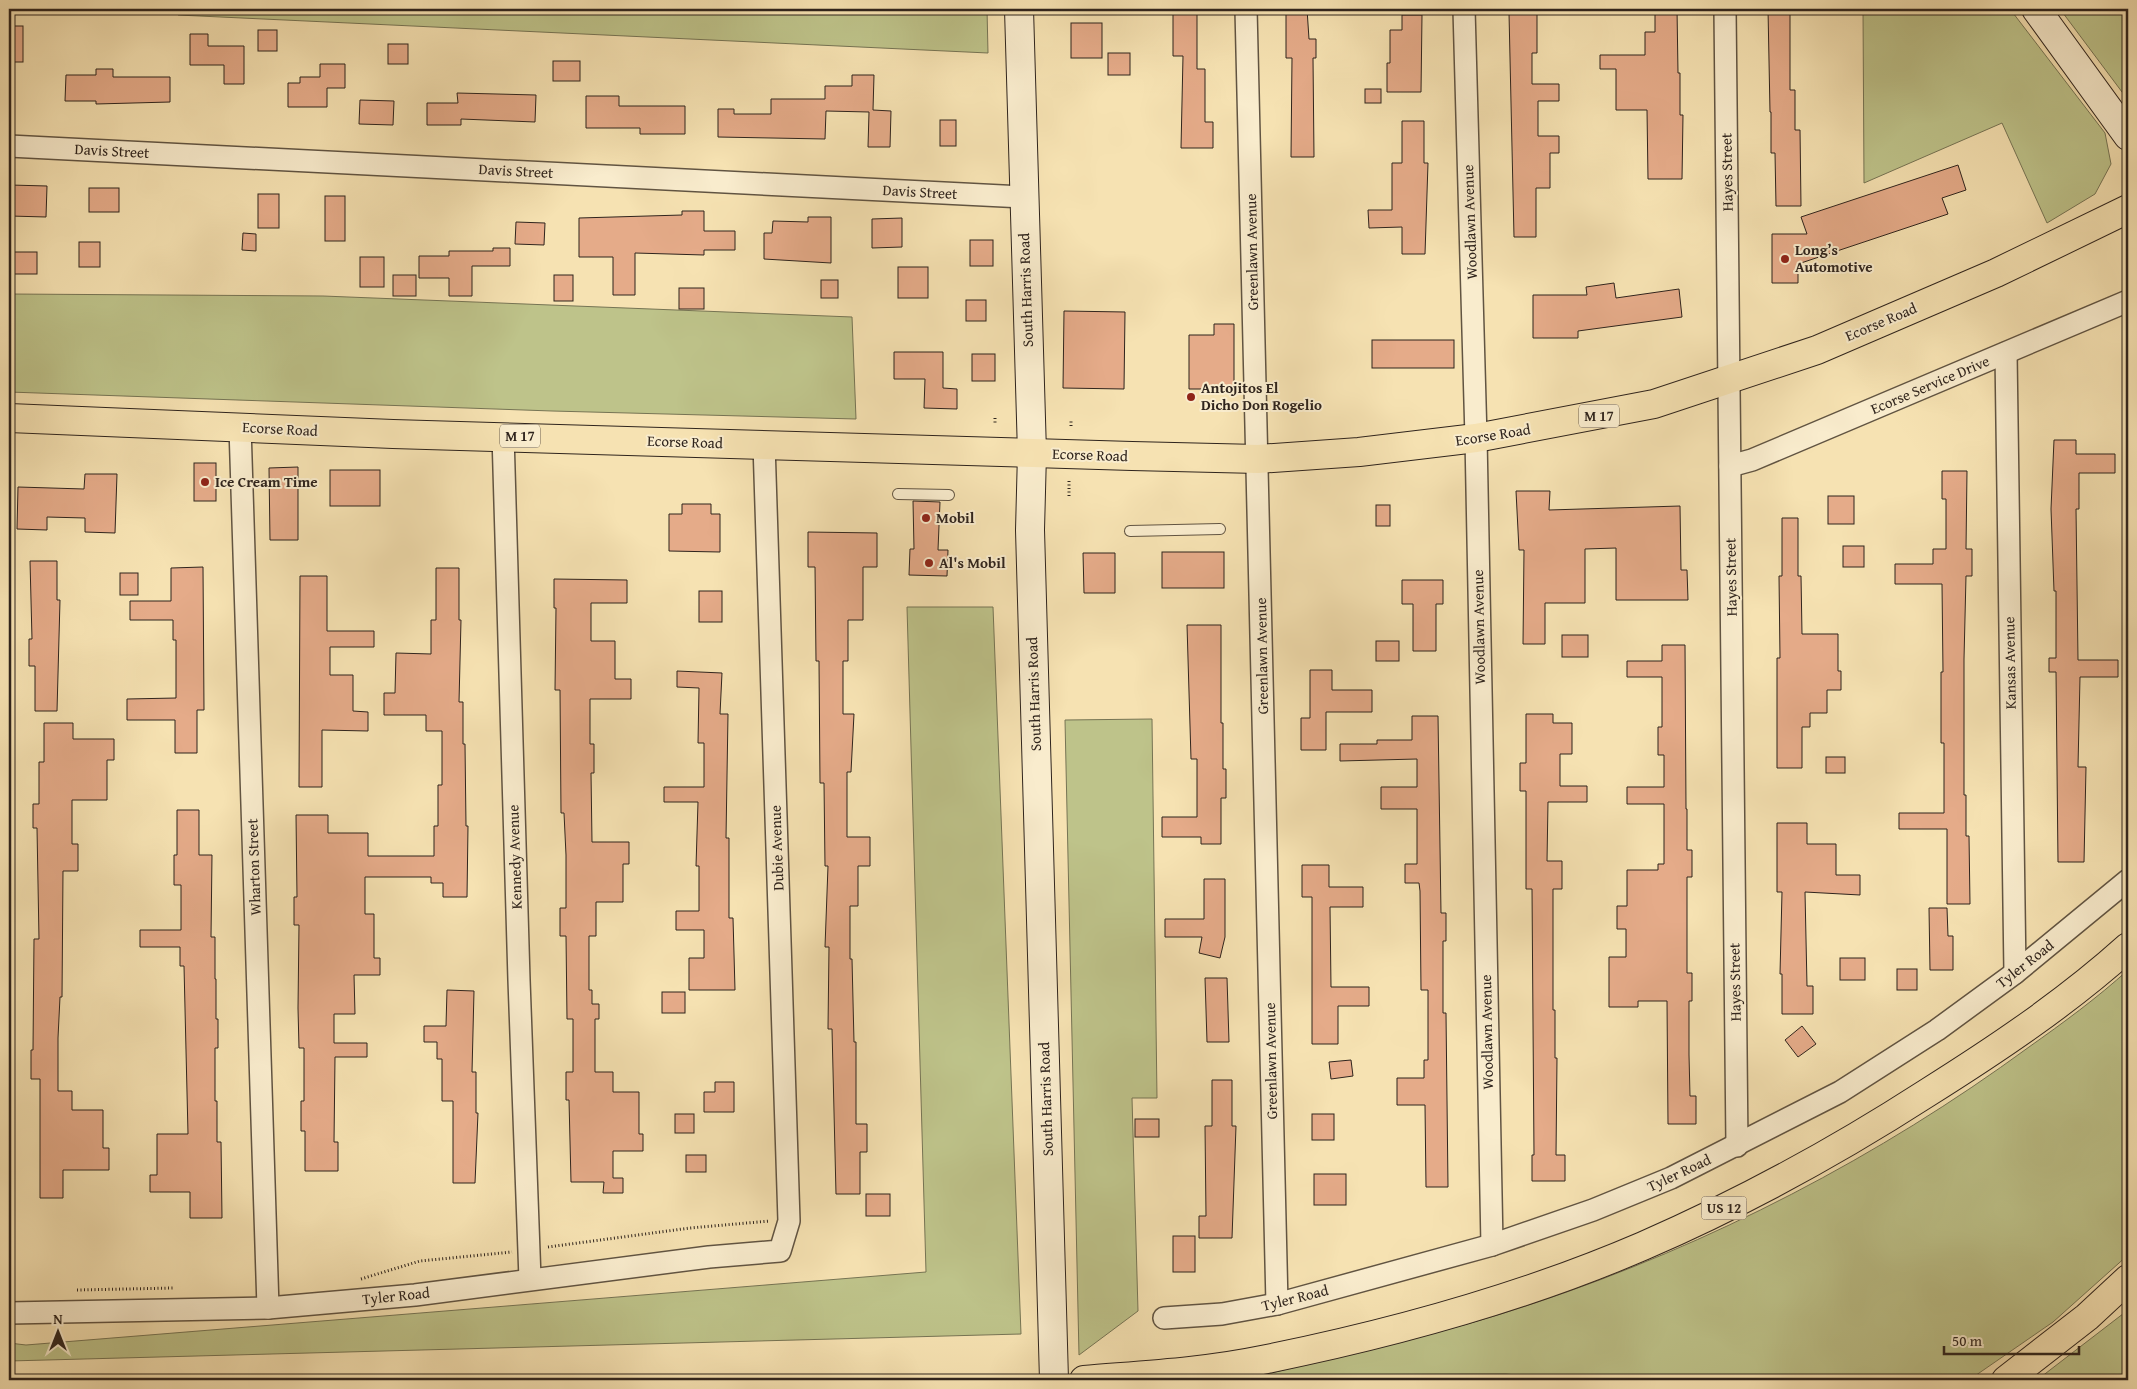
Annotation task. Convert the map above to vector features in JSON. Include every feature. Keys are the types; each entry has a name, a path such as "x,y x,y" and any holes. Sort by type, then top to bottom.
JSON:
{"main road":[{"name":"South Harris Road","path":"1019,9 1023,197 1032,453 1030,530 1054,1380"},
{"path":"2036,9 2128,136"},
{"name":"Ecorse Road","path":"9,418 393,434 503,435 1258,459 1359,452 1476,438 1654,404 1730,380 1838,341 1996,273 2128,209"},
{"name":"US 12","path":"1084,1380 1163,1374 1261,1360 1356,1340 1528,1289 1642,1246 1772,1185 1870,1130 1989,1054 2128,948"},
{"path":"2006,1380 2087,1317 2128,1279"}],"street":[{"name":"Greenlawn Avenue","path":"1246,9 1277,1304"},
{"name":"Woodlawn Avenue","path":"1464,9 1476,438 1492,1245"},
{"name":"Hayes Street","path":"1725,9 1737,1146"},
{"name":"Davis Street","path":"9,146 1023,197"},
{"name":"Ecorse Service Drive","path":"1730,466 1752,460 2128,301"},
{"name":"Kansas Avenue","path":"2006,353 2015,973"},
{"name":"Wharton Street","path":"240,427 268,1308"},
{"name":"Kennedy Avenue","path":"503,435 530,1278"},
{"name":"Dubie Avenue","path":"764,444 789,1221 780,1251"},
{"name":"Tyler Road","path":"1164,1318 1222,1314 1277,1304 1492,1245 1671,1178 1840,1092 1937,1030 2015,973 2128,880"},
{"name":"Tyler Road","path":"9,1313 268,1308 415,1295 530,1278 709,1257 780,1251"}],"lane":[{"path":"898,494 949,495"},
{"path":"1130,531 1220,530"}],"path":[{"path":"995,418 995,425"},
{"path":"1071,426 1072,420"},
{"path":"1069,481 1069,496"},
{"path":"357,1280 420,1261 529,1250 747,1221 777,1220"},
{"path":"70,1291 179,1288"}],"green space":[{"path":"177,9 987,9 988,53 178,15"},
{"path":"1863,9 2010,9 2105,133 2111,164 2095,194 2047,223 2002,123 1864,183"},
{"path":"2060,9 2128,9 2128,100"},
{"path":"9,294 323,296 852,317 856,419 552,411 9,392"},
{"path":"907,607 993,607 1021,1334 9,1361 9,1343 26,1345 926,1272"},
{"path":"1152,719 1157,1098 1132,1098 1138,1311 1079,1355 1065,720"},
{"path":"2128,970 2128,1255 2053,1322 1969,1380 1568,1380 1506,1374 1263,1375 1434,1333 1502,1314 1601,1280 1729,1225 1853,1161 1913,1125 1972,1087 2054,1029"},
{"path":"2128,1310 2128,1380 2037,1380"}],"building":[{"path":"1173,9 1197,9 1197,69 1205,69 1205,122 1213,122 1213,148 1181,148 1183,56 1173,56"},
{"path":"1286,9 1307,9 1309,39 1316,39 1316,58 1313,58 1314,157 1291,157 1292,58 1286,58"},
{"path":"1655,9 1677,9 1680,115 1683,115 1682,179 1648,179 1647,110 1616,110 1616,69 1600,69 1600,55 1645,55 1645,32 1655,32"},
{"path":"1768,9 1790,9 1790,90 1795,90 1795,130 1800,130 1801,206 1776,206 1775,153 1771,153"},
{"path":"1509,13 1537,13 1537,53 1532,53 1532,84 1559,84 1559,101 1538,101 1538,136 1559,136 1559,153 1550,153 1550,188 1536,188 1536,237 1514,237"},
{"path":"1402,15 1422,15 1421,92 1387,92 1387,63 1390,63 1390,30 1402,30"},
{"path":"1071,23 1102,23 1102,58 1071,58"},
{"path":"9,26 23,26 23,62 9,62"},
{"path":"258,30 277,30 277,51 258,51"},
{"path":"190,34 208,34 208,46 244,46 244,84 224,84 224,65 190,65"},
{"path":"388,44 408,44 408,64 388,64"},
{"path":"1108,53 1130,53 1130,75 1108,75"},
{"path":"553,61 580,61 580,81 553,81"},
{"path":"320,64 345,64 345,88 327,88 327,107 288,107 288,83 300,83 300,77 320,77"},
{"path":"96,69 113,69 113,77 170,77 170,102 96,104 96,101 65,101 66,75 96,75"},
{"path":"852,75 874,75 873,110 891,111 890,147 868,147 869,112 826,111 825,139 718,137 718,109 734,109 734,114 771,114 771,99 825,99 825,86 852,86"},
{"path":"1365,89 1381,89 1381,103 1365,103"},
{"path":"457,93 536,95 535,122 461,119 461,125 427,125 427,103 458,103"},
{"path":"586,96 619,96 619,106 685,106 685,134 640,134 640,128 586,128"},
{"path":"360,100 394,101 393,125 359,124"},
{"path":"940,120 956,120 956,146 940,146"},
{"path":"1402,121 1424,121 1424,163 1428,163 1425,254 1402,254 1402,227 1369,228 1368,210 1392,210 1392,163 1402,163"},
{"path":"1958,165 1966,190 1942,198 1948,214 1798,264 1798,283 1772,283 1772,234 1807,234 1801,217"},
{"path":"10,185 47,186 46,217 10,216"},
{"path":"89,188 119,188 119,212 89,212"},
{"path":"258,194 279,194 279,228 258,228"},
{"path":"325,196 345,196 345,241 325,241"},
{"path":"682,211 704,211 704,231 735,231 735,250 704,250 704,255 635,253 635,295 613,295 613,257 579,257 579,218 682,215"},
{"path":"808,217 831,217 831,263 764,259 764,233 772,233 773,221 808,222"},
{"path":"902,218 902,247 872,248 872,219"},
{"path":"516,222 545,223 544,245 515,244"},
{"path":"243,233 256,234 256,251 242,250"},
{"path":"970,240 993,240 993,266 970,266"},
{"path":"79,242 100,242 100,267 79,267"},
{"path":"493,248 510,248 510,266 472,266 472,296 449,296 449,278 419,278 419,256 449,256 449,251 493,251"},
{"path":"9,252 37,252 37,274 9,274"},
{"path":"360,257 384,257 384,287 360,287"},
{"path":"898,267 928,267 928,298 898,298"},
{"path":"393,275 416,275 416,296 393,296"},
{"path":"554,275 573,275 573,301 554,301"},
{"path":"821,280 838,280 838,298 821,298"},
{"path":"1614,283 1616,298 1679,289 1682,317 1578,331 1578,338 1533,338 1533,295 1587,295 1586,287"},
{"path":"679,288 704,288 704,309 679,309"},
{"path":"966,300 986,300 986,321 966,321"},
{"path":"1064,311 1125,312 1124,389 1063,388"},
{"path":"1214,324 1234,324 1234,389 1189,389 1189,335 1214,335"},
{"path":"1372,340 1454,340 1454,368 1372,368"},
{"path":"894,352 943,352 943,388 957,389 957,409 924,408 925,379 894,379"},
{"path":"972,354 995,354 995,381 972,381"},
{"path":"2054,440 2076,440 2076,454 2115,454 2115,473 2079,473 2079,509 2076,509 2078,660 2118,660 2118,677 2080,677 2078,767 2086,767 2084,862 2058,862 2056,672 2049,672 2049,658 2056,658 2056,591 2054,591 2051,509"},
{"name":"Ice Cream Time","path":"194,463 216,463 216,501 194,501"},
{"path":"298,467 298,540 270,540 269,468"},
{"path":"330,470 380,470 380,506 330,506"},
{"path":"1942,471 1967,471 1966,549 1972,549 1972,576 1966,576 1964,795 1966,795 1966,836 1969,836 1970,904 1947,904 1947,829 1899,829 1899,813 1944,813 1944,743 1941,743 1941,672 1943,672 1942,584 1895,584 1895,564 1933,564 1933,549 1946,549 1946,499 1942,499"},
{"path":"85,474 117,474 115,533 85,532 85,518 47,517 47,530 17,529 18,487 84,489"},
{"path":"1516,491 1550,491 1549,510 1680,506 1681,570 1687,570 1688,600 1616,600 1616,548 1585,549 1585,603 1545,603 1545,644 1523,644 1524,550 1519,550"},
{"path":"1828,496 1854,496 1854,524 1828,524"},
{"path":"913,501 940,502 938,550 948,550 947,576 909,575 910,549 914,549"},
{"path":"682,504 711,504 711,514 720,514 720,552 669,551 669,514 682,514"},
{"path":"1376,505 1390,505 1390,526 1376,526"},
{"path":"1782,518 1798,518 1798,576 1801,576 1802,634 1838,634 1838,671 1841,671 1841,690 1827,690 1827,713 1810,713 1810,727 1802,727 1802,768 1777,768 1777,658 1780,658 1779,576 1782,576"},
{"path":"808,532 877,533 877,567 863,567 863,620 848,620 848,661 843,661 843,714 854,714 851,772 847,772 847,837 870,837 870,866 858,866 858,906 850,906 850,959 852,959 854,1042 856,1042 856,1124 867,1124 867,1152 860,1152 860,1194 836,1194 832,1029 828,1029 829,947 825,947 828,866 825,866 824,783 820,783 819,661 816,661 815,567 808,567"},
{"path":"1843,546 1864,546 1864,567 1843,567"},
{"path":"1162,552 1224,552 1224,588 1162,588"},
{"path":"1083,553 1115,553 1115,593 1084,593"},
{"path":"30,561 57,561 57,600 60,600 57,711 35,711 35,666 29,666 29,639 32,639"},
{"path":"203,567 204,710 197,710 197,753 175,753 175,720 127,720 127,699 176,698 176,640 173,640 173,620 130,620 130,601 171,601 171,568"},
{"path":"436,568 459,568 459,620 461,620 459,702 463,702 463,744 465,744 466,826 468,826 467,897 443,897 443,883 431,883 431,877 365,877 365,914 374,914 374,958 380,958 380,975 354,975 355,1014 334,1014 334,1043 367,1043 367,1057 335,1057 334,1142 338,1142 338,1171 305,1171 305,1131 301,1131 301,1101 304,1101 304,1048 299,1048 298,1008 299,925 294,925 294,897 297,897 296,815 328,815 328,833 368,833 368,856 434,856 434,826 438,826 438,785 442,785 442,731 426,731 426,715 384,715 384,693 395,693 396,653 431,654 431,620 436,620"},
{"path":"120,573 138,573 138,595 120,595"},
{"path":"300,576 327,576 327,631 374,631 374,647 330,647 330,675 353,675 353,711 368,712 368,731 322,730 322,787 299,787"},
{"path":"554,579 627,580 627,603 591,603 591,641 615,641 615,679 631,679 631,699 590,699 590,744 594,744 594,773 591,773 592,842 629,842 629,864 623,864 623,902 596,902 596,936 589,936 589,990 592,990 592,1004 599,1004 599,1019 595,1019 595,1072 613,1072 613,1092 639,1092 639,1134 643,1134 643,1151 613,1151 613,1178 623,1178 623,1193 603,1193 604,1182 571,1182 569,1100 566,1100 566,1072 573,1072 573,1019 567,1019 566,936 560,936 560,908 566,908 566,855 564,813 561,813 560,690 555,690 556,608 554,608"},
{"path":"1402,580 1443,580 1443,604 1436,604 1436,651 1413,651 1413,604 1402,604"},
{"path":"699,591 722,591 722,622 699,622"},
{"path":"1187,625 1221,625 1221,723 1223,723 1223,769 1226,769 1226,798 1221,798 1221,844 1201,844 1201,837 1162,837 1162,817 1197,817 1197,759 1191,759"},
{"path":"1562,635 1588,635 1588,657 1562,657"},
{"path":"1376,641 1399,641 1399,661 1376,661"},
{"path":"1662,645 1685,645 1687,850 1692,850 1692,877 1687,877 1687,973 1692,973 1692,1001 1689,1001 1690,1096 1696,1096 1696,1124 1668,1124 1667,1001 1638,1001 1638,1007 1609,1007 1609,957 1626,957 1626,929 1617,929 1617,906 1627,906 1627,870 1658,870 1658,864 1664,864 1664,804 1627,804 1627,787 1664,787 1664,755 1658,755 1658,727 1662,727 1662,677 1627,677 1627,661 1662,661"},
{"path":"1310,670 1332,670 1332,690 1372,690 1372,712 1326,712 1326,750 1301,750 1301,718 1310,718"},
{"path":"677,671 722,673 720,714 728,714 726,838 729,838 729,918 733,918 735,990 689,990 689,958 704,958 704,930 676,930 676,911 699,911 699,866 696,866 698,802 664,802 664,787 704,787 704,743 698,743 699,688 677,687"},
{"path":"1526,714 1553,714 1553,723 1572,723 1572,754 1560,754 1560,786 1587,786 1587,802 1548,802 1547,861 1562,861 1562,889 1553,889 1553,1010 1555,1010 1555,1058 1557,1058 1556,1155 1565,1155 1565,1181 1532,1181 1532,1155 1534,1155 1532,889 1526,889 1526,791 1520,791 1520,763 1526,763"},
{"path":"1412,716 1438,716 1441,913 1446,913 1446,941 1443,941 1443,1013 1446,1013 1448,1187 1426,1187 1425,1105 1397,1105 1397,1078 1424,1078 1424,1060 1428,1060 1428,990 1421,990 1419,883 1405,883 1405,864 1417,864 1417,809 1381,809 1381,787 1417,787 1417,759 1340,761 1340,744 1377,744 1377,740 1412,740"},
{"path":"44,723 73,723 73,739 114,739 114,760 107,760 107,800 72,800 72,844 78,844 78,871 63,871 62,997 60,997 58,1038 58,1091 72,1091 72,1110 103,1110 103,1148 109,1148 109,1170 63,1170 63,1198 40,1198 40,1079 31,1079 34,939 39,939 37,828 33,828 33,804 39,804 39,762 44,762"},
{"path":"1826,757 1845,757 1845,773 1826,773"},
{"path":"177,810 199,810 199,855 212,855 211,937 215,937 216,1019 218,1019 218,1048 215,1048 215,1101 217,1101 217,1142 221,1142 222,1218 190,1218 190,1192 150,1192 150,1175 157,1175 157,1134 188,1134 184,966 180,966 180,947 140,947 140,930 181,930 181,885 174,885 174,855 177,855"},
{"path":"1777,823 1807,823 1807,844 1836,844 1836,875 1860,875 1860,895 1805,892 1807,986 1813,986 1813,1014 1782,1014 1782,974 1780,974 1782,892 1777,892"},
{"path":"1302,865 1329,865 1329,887 1363,887 1363,907 1330,907 1331,987 1369,987 1369,1006 1338,1006 1338,1044 1312,1044 1312,897 1302,897"},
{"path":"1204,879 1225,879 1225,937 1220,958 1199,953 1202,937 1165,937 1165,919 1204,919"},
{"path":"1929,908 1947,908 1948,936 1953,936 1953,970 1930,970"},
{"path":"1840,958 1865,958 1865,980 1840,980"},
{"path":"1897,969 1917,969 1917,990 1897,990"},
{"path":"1205,978 1227,978 1229,1042 1207,1042"},
{"path":"447,990 474,991 472,1072 476,1072 476,1113 478,1113 475,1183 453,1183 453,1101 442,1101 442,1059 437,1059 437,1042 424,1042 424,1026 446,1026"},
{"path":"662,992 685,992 685,1013 662,1013"},
{"path":"1802,1026 1816,1044 1798,1057 1785,1040"},
{"path":"1351,1060 1353,1076 1331,1079 1329,1062"},
{"path":"1212,1080 1232,1080 1232,1126 1236,1126 1232,1238 1199,1238 1199,1216 1206,1216 1205,1126 1212,1126"},
{"path":"715,1082 734,1082 734,1112 704,1112 704,1092 715,1092"},
{"path":"675,1114 694,1114 694,1133 675,1133"},
{"path":"1312,1114 1334,1114 1334,1140 1312,1140"},
{"path":"1135,1119 1159,1119 1159,1137 1135,1137"},
{"path":"686,1155 706,1155 706,1172 686,1172"},
{"path":"1314,1174 1346,1174 1346,1205 1314,1205"},
{"path":"866,1194 890,1194 890,1216 866,1216"},
{"path":"1173,1236 1195,1236 1195,1272 1173,1272"}],"place":[{"name":"Long’s Automotive","path":"1785,259"},
{"name":"Antojitos El Dicho Don Rogelio","path":"1191,397"},
{"name":"Ice Cream Time","path":"205,482"},
{"name":"Mobil","path":"926,518"},
{"name":"Al's Mobil","path":"929,563"}]}
